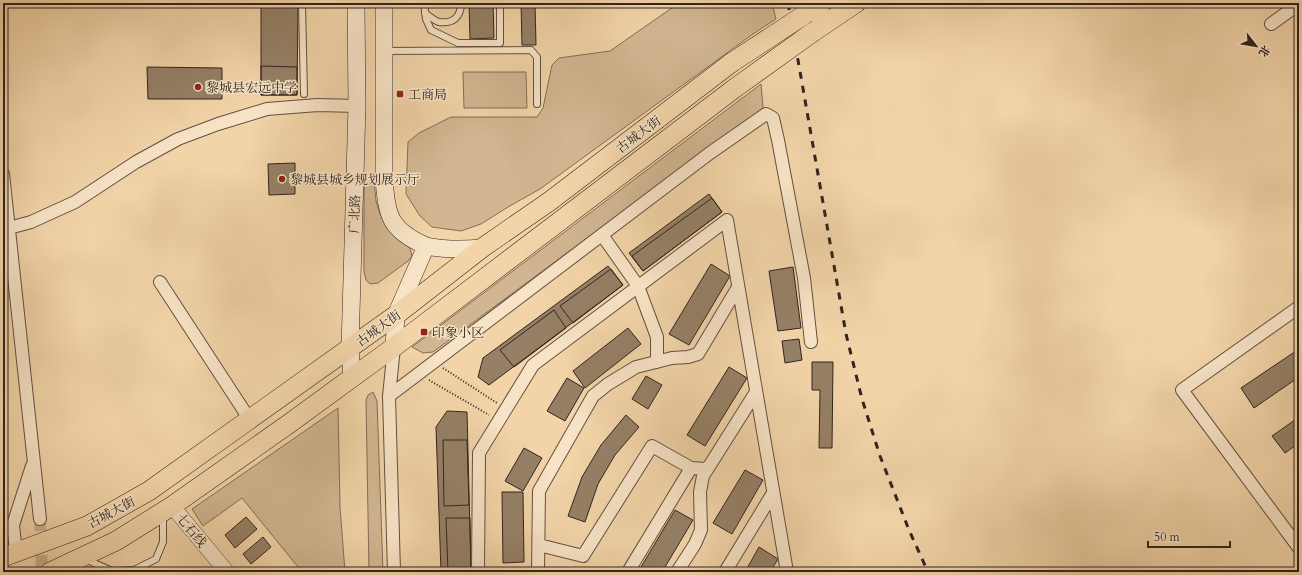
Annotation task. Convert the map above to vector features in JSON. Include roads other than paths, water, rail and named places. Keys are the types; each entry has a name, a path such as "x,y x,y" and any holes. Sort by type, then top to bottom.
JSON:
{"main road":[{"name":"广北路","path":"352,378 350,348 357,106 356,3"},
{"path":"384,3 384,179 388,212 395,225 410,239 426,246 443,250 482,248"},
{"name":"古城大街","path":"50,572 116,541 167,509 352,378 735,88 856,3"},
{"name":"古城大街","path":"9,554 87,526 149,491 396,315 482,248 550,201 732,63 814,8"},
{"path":"394,347 396,315 426,246"}],"street":[{"path":"1271,24 1299,4"},
{"path":"9,228 31,222 75,202 136,162 178,139 218,124 267,109 318,105 357,106"},
{"path":"389,396 710,153 766,114 773,118 778,140 804,278 811,342"},
{"path":"3,174 40,518"},
{"path":"478,572 478,454 533,365 727,220 786,571"},
{"path":"602,235 638,286 657,337 657,362"},
{"path":"160,282 250,420"},
{"path":"538,572 539,491 593,396 608,384 636,367 672,358 688,357 698,354 738,288"},
{"path":"1299,307 1182,390 1299,548"},
{"path":"394,347 389,396 394,572"},
{"path":"677,572 695,544 701,530 700,492 703,476 756,392"},
{"path":"539,545 583,556 652,446 691,468 707,469"},
{"path":"9,554 13,525 34,461"},
{"path":"628,572 691,468"},
{"path":"725,572 773,493"},
{"name":"七石线","path":"167,509 227,572"}],"lane":[{"path":"302,3 304,94"},
{"path":"424,3 426,19 431,30 458,43 500,43 500,3"},
{"path":"425,13 438,22 450,22 458,16 461,9 461,3"},
{"path":"385,51 531,50 537,57 537,104"},
{"path":"82,558 112,572 134,570 156,559 163,542 167,509"}],"tunnel":[{"path":"40,519 42,572"}],"railway":[{"path":"788,3 846,334 862,399 880,456 909,530 928,572"}],"place":[{"name":"黎城县宏远中学","path":"198,87"},
{"name":"工商局","path":"400,94"},
{"name":"黎城县城乡规划展示厅","path":"282,179"},
{"name":"印象小区","path":"424,332"}]}
